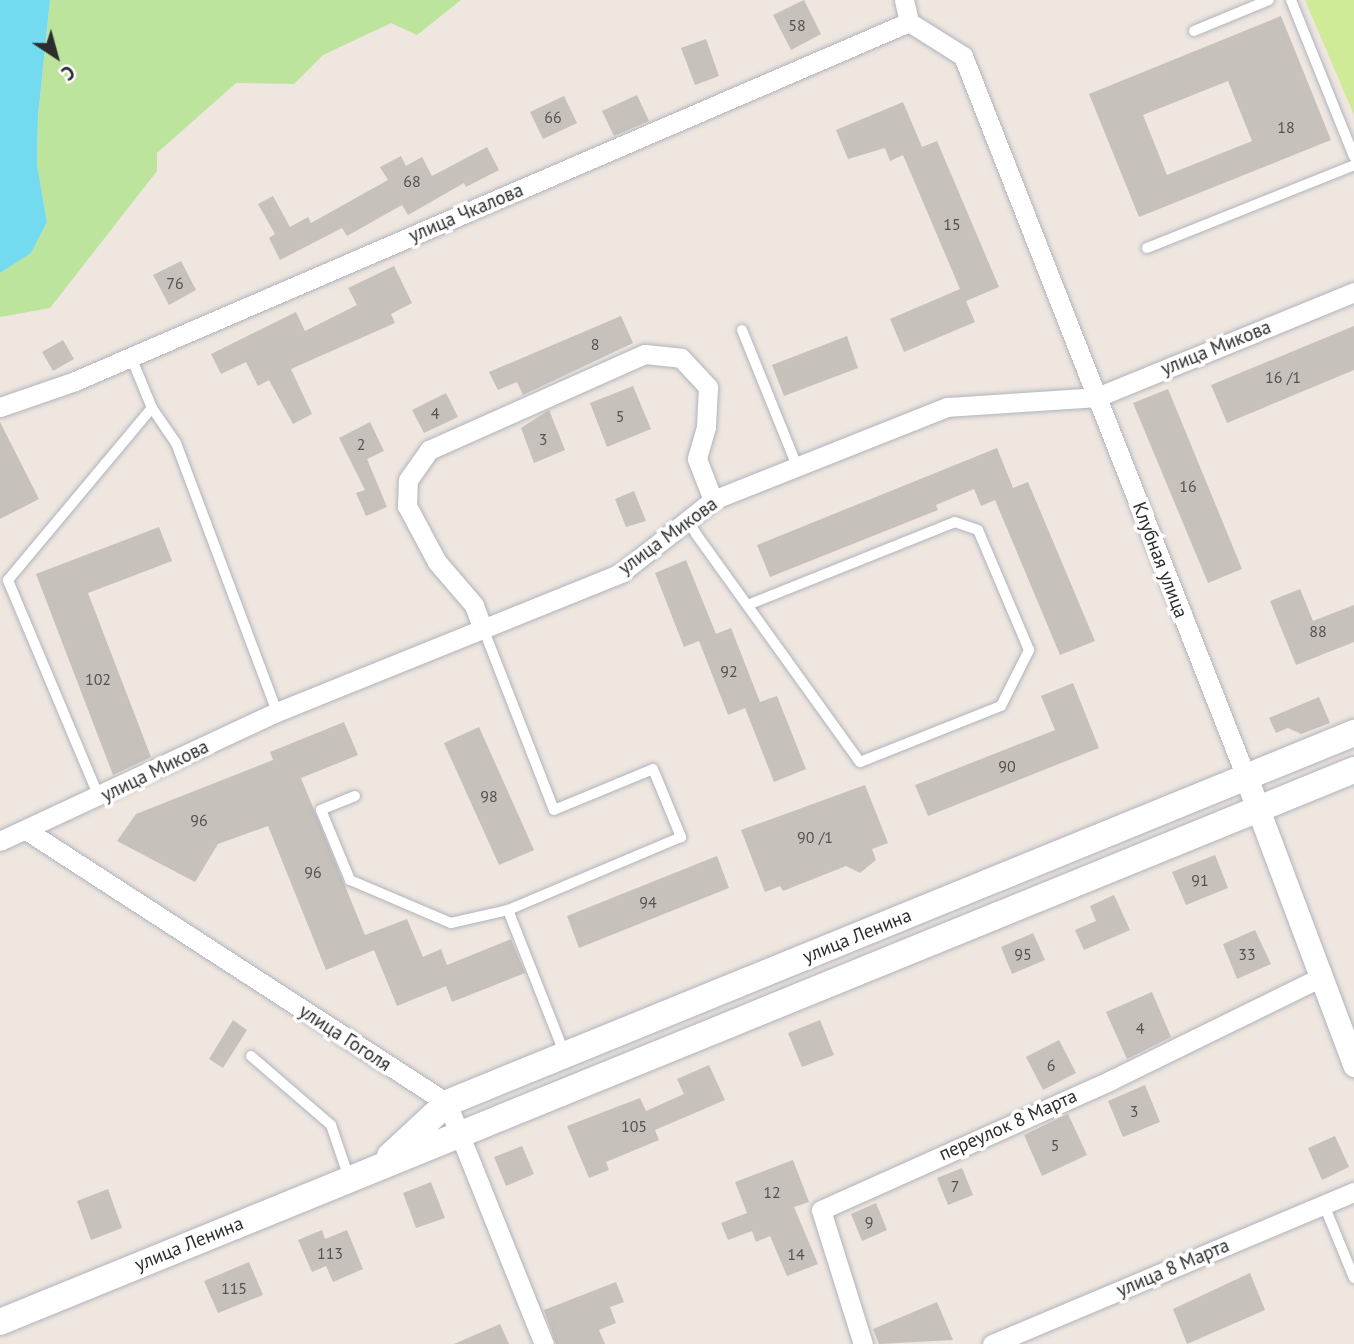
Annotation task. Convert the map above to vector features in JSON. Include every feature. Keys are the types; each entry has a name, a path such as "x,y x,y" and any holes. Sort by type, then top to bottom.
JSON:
{"main road":[{"name":"улица Ленина","path":"379,1166 447,1103 1354,733"},
{"name":"улица Ленина","path":"0,1322 1354,770"}],"street":[{"path":"904,0 909,22"},
{"name":"Клубная улица","path":"909,22 963,56 1246,777 1354,1065"},
{"name":"улица Чкалова","path":"0,407 131,357 909,22"},
{"name":"улица Микова","path":"0,841 99,798 277,712 482,626 621,573 713,500 947,407 1097,397 1354,292"},
{"path":"482,626 474,606 437,562 407,506 408,480 429,450 645,354 681,358 708,387 706,427 697,459 713,500"},
{"name":"улица Гоголя","path":"26,830 447,1103"},
{"name":"переулок 8 Марта","path":"863,1344 821,1210 1111,1080 1321,977"},
{"path":"447,1103 544,1344"},
{"name":"улица 8 Марта","path":"992,1344 1354,1192"}],"lane":[{"path":"1194,31 1269,0"},
{"path":"1291,0 1354,157"},
{"path":"1147,248 1354,165"},
{"path":"742,330 797,466"},
{"path":"131,357 152,408 176,443 277,712"},
{"path":"99,798 8,580 152,408"},
{"path":"688,520 748,605 860,762 1001,706 1028,650 978,530 955,522 748,605"},
{"path":"355,796 321,810 350,880 451,923 508,910 681,837 653,769 554,810 482,626"},
{"path":"508,910 566,1055"},
{"path":"251,1056 331,1125 349,1179"},
{"path":"1324,1205 1354,1278"}],"green space":[{"path":"50,0 461,0 417,35 391,23 323,55 294,84 236,83 157,153 157,171 50,308 0,317 0,273 31,253 47,222 37,165 38,116"},
{"path":"1305,0 1354,0 1354,115"}],"water":[{"path":"0,0 50,0 38,116 37,165 47,222 31,253 0,273"}],"building":[{"path":"804,0 821,34 791,50 773,15"},
{"path":"1281,16 1331,140 1139,217 1089,94","holes":["1228,81 1252,141 1167,175 1143,115"]},
{"path":"706,39 719,76 695,85 681,48"},
{"path":"637,95 649,121 614,136 602,111"},
{"path":"564,96 577,123 543,139 530,112"},
{"path":"903,102 922,147 937,141 999,287 966,301 975,322 904,352 890,319 960,289 903,155 890,161 885,148 848,159 836,130"},
{"path":"487,147 499,170 466,187 464,183 408,215 402,205 347,236 342,228 280,260 269,238 275,234 258,204 273,196 290,227 308,217 311,223 388,180 380,167 401,156 406,166 422,157 432,176"},
{"path":"181,261 196,290 169,305 153,275"},
{"path":"394,266 412,303 391,314 395,323 291,369 312,414 293,424 269,380 258,386 246,362 221,374 211,354 296,312 305,331 357,305 348,288"},
{"path":"621,316 633,343 523,395 517,382 498,390 489,372"},
{"path":"1354,326 1354,370 1227,423 1211,385"},
{"path":"847,336 858,368 784,396 772,365"},
{"path":"63,340 74,359 53,371 42,352"},
{"path":"633,386 651,429 607,447 590,403"},
{"path":"1168,389 1242,569 1208,583 1133,403"},
{"path":"446,393 458,417 424,433 412,410"},
{"path":"549,410 565,450 534,463 521,428"},
{"path":"0,422 39,499 0,519"},
{"path":"370,422 384,451 367,459 387,507 366,516 356,493 365,490 339,438"},
{"path":"997,448 1013,488 1028,482 1095,641 1060,655 995,500 981,506 974,489 936,505 938,510 770,577 757,545"},
{"path":"634,491 646,521 626,527 615,499"},
{"path":"159,527 172,561 88,593 151,757 113,775 36,574"},
{"path":"686,560 716,634 731,628 760,702 777,696 806,769 774,782 745,708 728,715 699,641 684,647 655,573"},
{"path":"1300,589 1313,621 1354,605 1354,642 1296,665 1270,601"},
{"path":"1073,683 1099,748 928,816 915,785 1055,730 1041,696"},
{"path":"1319,697 1330,723 1301,734 1288,728 1276,733 1269,718"},
{"path":"344,722 358,755 301,778 365,935 407,919 423,957 441,949 447,965 511,939 525,973 452,1002 446,986 397,1006 374,950 326,970 268,826 218,844 195,882 117,841 136,814 273,760 270,752"},
{"path":"479,727 534,850 499,865 444,743"},
{"path":"865,785 888,843 872,849 876,860 860,873 846,866 783,891 780,886 765,892 741,830"},
{"path":"1215,855 1228,888 1186,905 1172,872"},
{"path":"717,856 729,888 579,948 567,916"},
{"path":"1114,895 1130,930 1084,950 1075,930 1096,921 1090,906"},
{"path":"1255,930 1271,964 1237,979 1223,944"},
{"path":"1033,933 1045,960 1012,974 1001,947"},
{"path":"1152,992 1171,1037 1127,1059 1106,1012"},
{"path":"233,1020 247,1030 223,1068 209,1059"},
{"path":"820,1020 834,1055 802,1067 788,1033"},
{"path":"1059,1040 1076,1073 1043,1090 1026,1057"},
{"path":"709,1065 725,1100 655,1130 659,1140 606,1162 609,1170 589,1178 567,1126 640,1098 646,1111 684,1094 677,1079"},
{"path":"1145,1085 1160,1122 1123,1137 1108,1101"},
{"path":"1068,1114 1087,1155 1042,1176 1024,1135"},
{"path":"1335,1136 1349,1167 1322,1180 1308,1148"},
{"path":"522,1146 534,1174 506,1186 494,1157"},
{"path":"793,1160 809,1202 794,1207 818,1264 787,1276 770,1236 756,1242 752,1231 728,1240 721,1223 747,1213 735,1182"},
{"path":"962,1168 973,1195 948,1205 937,1178"},
{"path":"431,1182 445,1218 416,1228 403,1193"},
{"path":"108,1189 122,1228 91,1240 77,1201"},
{"path":"876,1203 887,1230 862,1241 851,1214"},
{"path":"322,1230 325,1239 347,1230 363,1269 333,1282 326,1266 312,1272 298,1240"},
{"path":"249,1262 263,1295 218,1313 204,1281"},
{"path":"1250,1273 1265,1310 1187,1344 1173,1309"},
{"path":"616,1282 624,1302 610,1307 616,1323 599,1330 605,1344 556,1344 544,1310"},
{"path":"937,1302 953,1340 879,1344 873,1329"},
{"path":"500,1324 509,1344 454,1344"}]}
